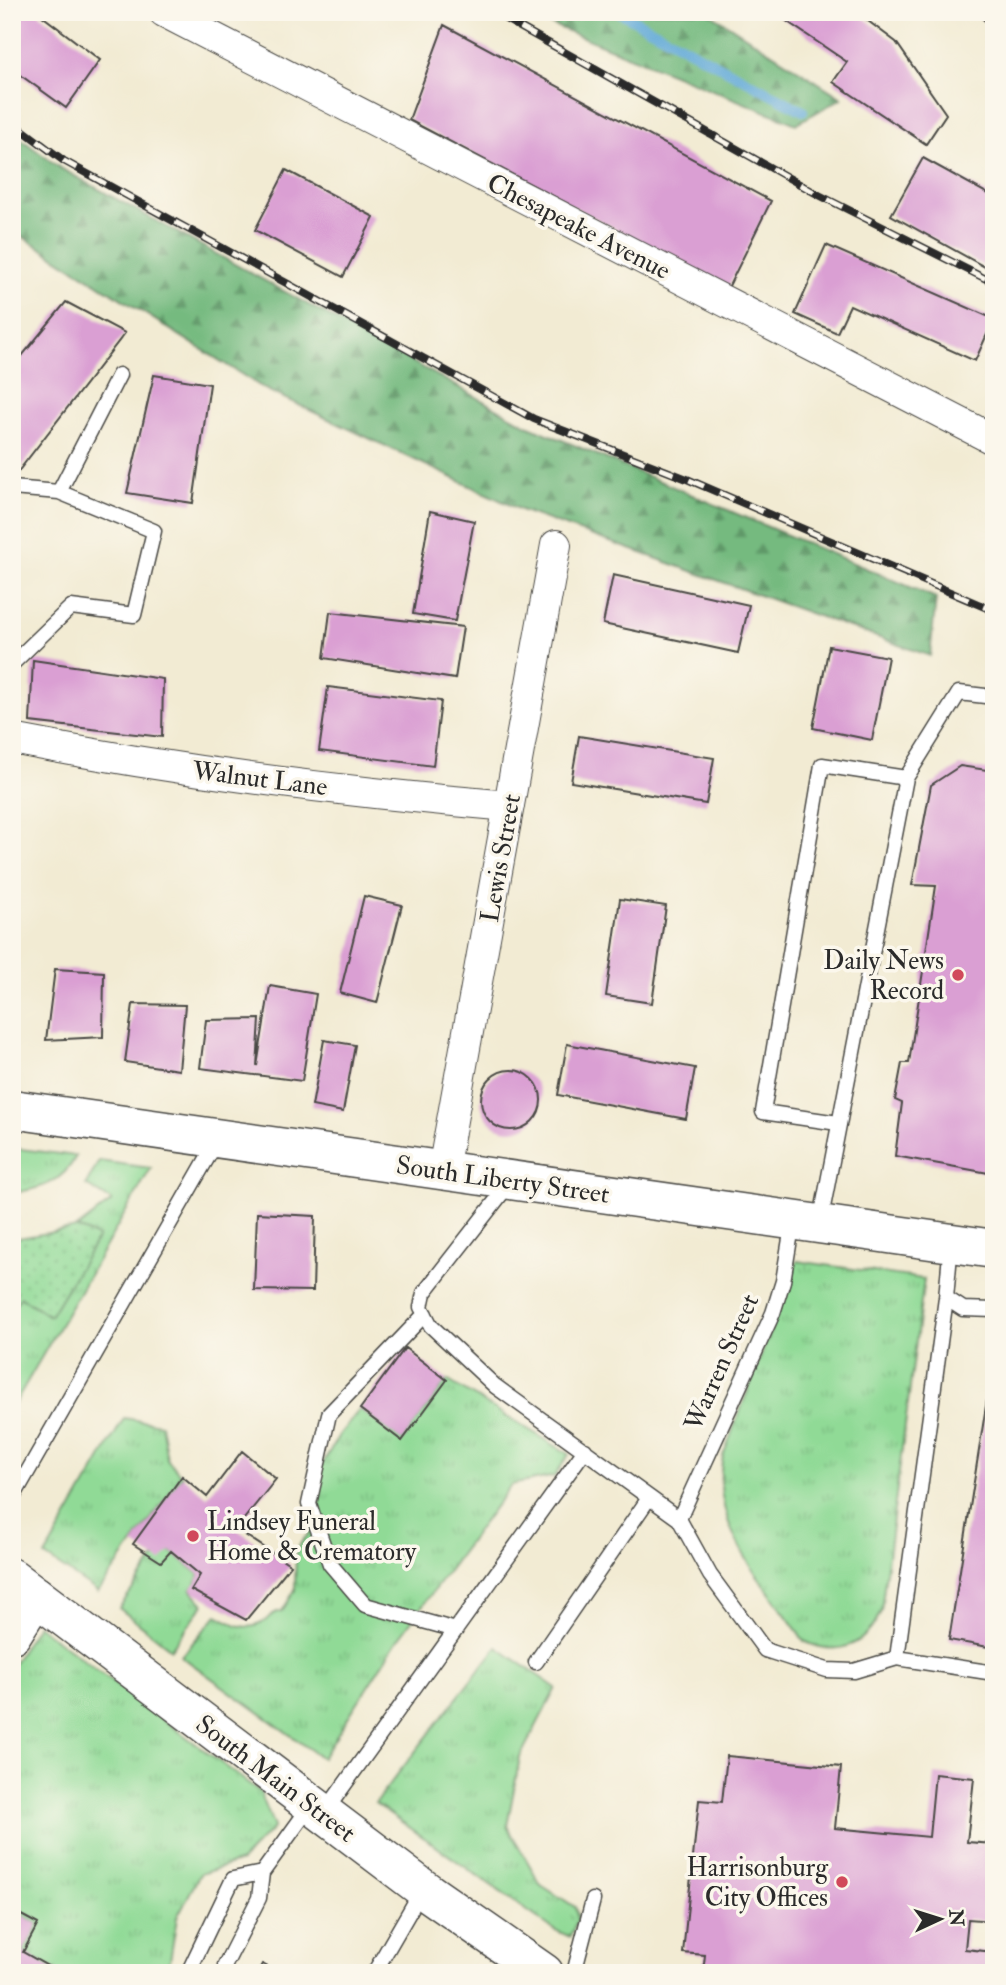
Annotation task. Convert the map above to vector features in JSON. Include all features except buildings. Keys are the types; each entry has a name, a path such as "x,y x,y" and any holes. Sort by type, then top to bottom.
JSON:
{"main road":[{"name":"South Liberty Street","path":"12,1109 994,1249"},
{"path":"12,1634 24,1587"},
{"name":"South Main Street","path":"24,1587 423,1889 544,1973"}],"street":[{"name":"Chesapeake Avenue","path":"164,12 994,440"},
{"name":"Lewis Street","path":"443,1170 556,545"},
{"name":"Walnut Lane","path":"12,739 184,769 417,798 509,806"}],"lane":[{"path":"59,492 119,375"},
{"path":"12,488 59,492 154,531 134,615 71,607 12,664"},
{"path":"838,1123 763,1112 822,765 906,778 960,693 994,697"},
{"name":"Warren Street","path":"679,1519 773,1313 838,1123 906,778"},
{"path":"12,1499 219,1138"},
{"path":"512,1180 424,1293 421,1307 430,1326 495,1386 679,1519 710,1575 765,1650 827,1670 854,1671 897,1658 994,1672"},
{"path":"897,1658 946,1298 951,1242"},
{"path":"946,1298 963,1309 994,1310"},
{"path":"425,1314 329,1414 309,1504 330,1564 365,1605 456,1630"},
{"path":"188,1973 233,1879 262,1872 318,1809 456,1630 585,1450"},
{"path":"536,1662 649,1498"},
{"path":"225,1965 260,1898 262,1872"},
{"path":"374,1973 423,1889"},
{"path":"574,1973 593,1900"}],"green space":[{"path":"521,12 708,12 842,98 796,124"},
{"path":"12,132 60,168 529,426 936,598 930,656 523,511 265,389 12,230"},
{"path":"12,1148 76,1156 57,1179 32,1189 12,1193"},
{"path":"99,1161 151,1168 12,1408 12,1307 21,1297 49,1316 98,1237 77,1228 112,1201 86,1185"},
{"path":"77,1228 98,1237 50,1316 21,1297 12,1307 12,1239"},
{"path":"797,1261 924,1279 881,1611 868,1632 859,1640 840,1648 816,1646 804,1641 758,1577 732,1531 724,1507 721,1482 723,1456"},
{"path":"447,1380 569,1454 555,1476 511,1485 399,1638 322,1758 181,1656 217,1615 238,1625 250,1627 282,1611 295,1590 296,1549 314,1527 324,1527 315,1477 339,1435 360,1409 402,1440"},
{"path":"124,1418 161,1424 167,1459 182,1476 98,1592 45,1556"},
{"path":"171,1551 200,1575 191,1590 204,1604 171,1649 119,1608 155,1558"},
{"path":"37,1625 260,1792 274,1827 241,1861 200,1874 177,1917 168,1973 60,1973 23,1952 38,1924 12,1910 12,1666"},
{"path":"497,1647 556,1688 520,1757 507,1826 541,1885 575,1907 578,1918 570,1937 553,1929 375,1803"}],"waterway":[{"path":"619,12 803,111"}],"railway":[{"path":"493,12 819,195 994,283"},
{"path":"12,122 64,161 534,419 687,479 994,611"}],"place":[{"name":"Daily News Record","path":"958,975"},
{"name":"Lindsey Funeral Home & Crematory","path":"193,1536"},
{"name":"Harrisonburg City Offices","path":"842,1882"}]}
